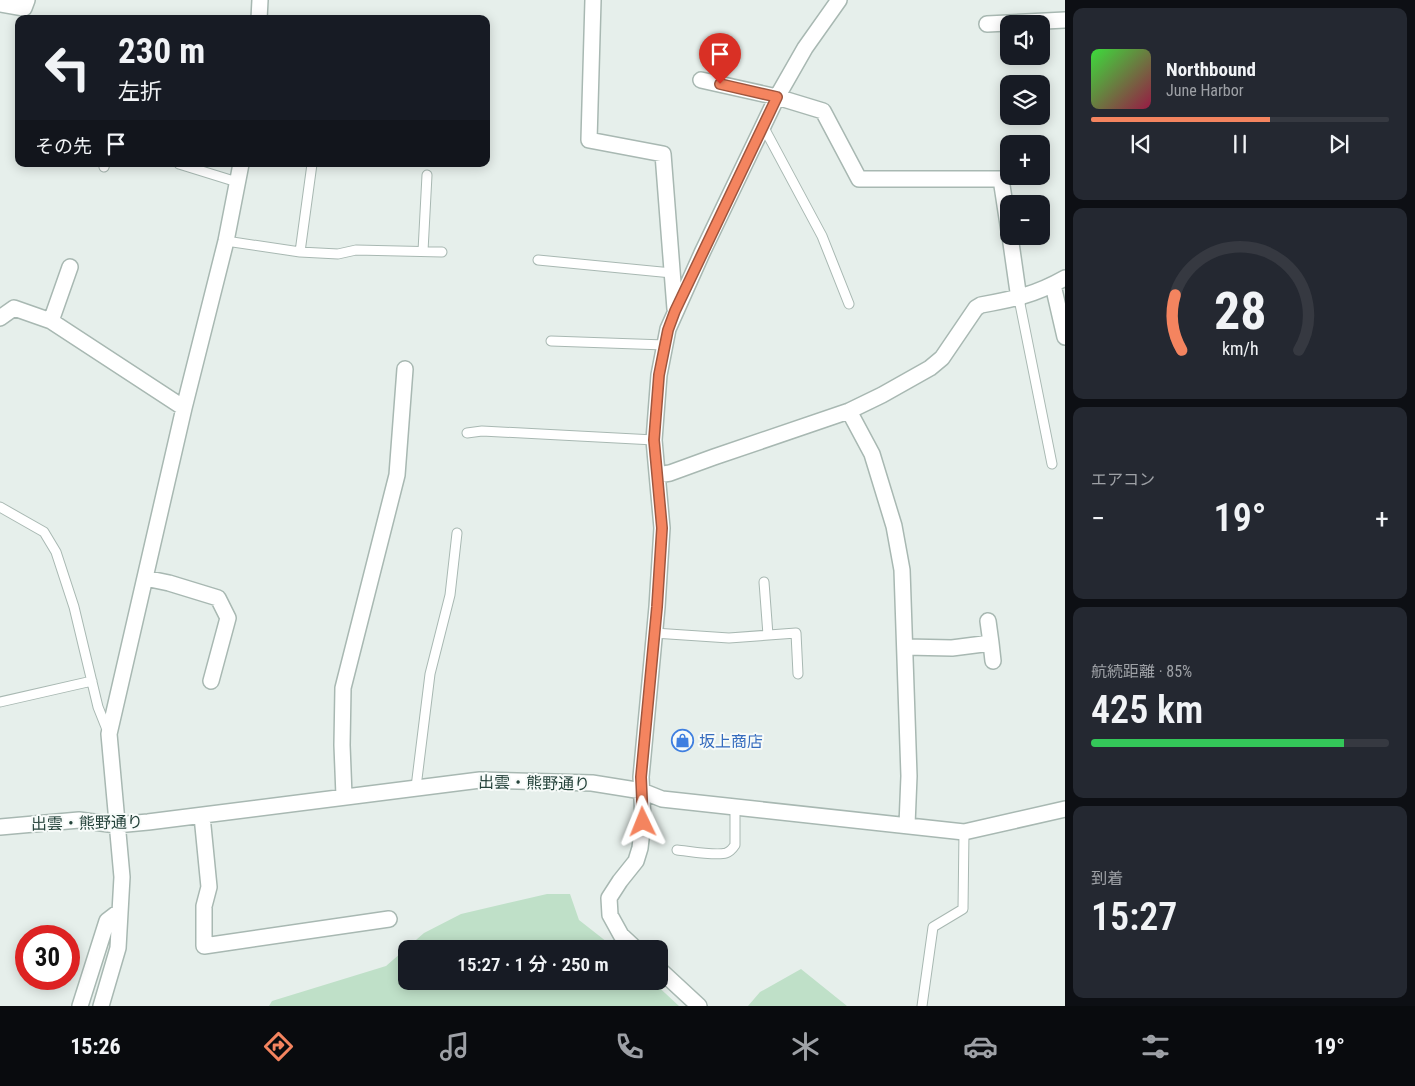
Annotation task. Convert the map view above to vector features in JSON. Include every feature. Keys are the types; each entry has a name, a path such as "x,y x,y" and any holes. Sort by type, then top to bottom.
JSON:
{"street":[{"path":"0,4 24,8 27,0"},
{"path":"259,15 260,0"},
{"path":"592,0 589,140 663,154 675,311"},
{"path":"626,940 621,935 610,915 609,898 636,861 640,848 643,822 641,777 662,528 654,440 659,375 668,330 675,311 777,97 805,48 840,0"},
{"path":"987,24 1065,20"},
{"path":"701,80 777,97 823,111 859,179 1001,179 1003,195"},
{"path":"101,1006 118,948 122,877 109,734 184,408 226,241 240,167"},
{"path":"1011,245 1019,299"},
{"path":"51,321 70,267"},
{"path":"658,475 670,473 849,410 882,395 930,368 942,358 976,308 981,305 1019,299 1059,281 1065,337"},
{"path":"0,318 14,308 51,321 184,408"},
{"path":"344,796 342,745 343,688 397,475 405,369"},
{"path":"849,410 872,454 894,526 902,570 909,776 907,825"},
{"path":"145,578 169,583 218,598 228,618 211,681"},
{"path":"988,621 993,661"},
{"path":"906,647 952,648 991,643"},
{"name":"出雲・熊野通り","path":"0,827 79,820 116,825 202,816 344,796 480,780 592,783 642,791 662,799 964,832 1065,809"},
{"path":"202,816 209,888 204,906 204,946 388,919"},
{"path":"80,1006 107,921 120,911"},
{"path":"668,977 699,1006"}],"lane":[{"path":"763,126 822,236 849,304"},
{"path":"189,167 237,182"},
{"path":"300,252 312,167"},
{"path":"422,251 427,175"},
{"path":"226,241 300,252 338,254 356,250 442,252"},
{"path":"538,260 672,273"},
{"path":"1019,299 1052,464"},
{"path":"552,341 665,345"},
{"path":"467,434 482,431 654,440"},
{"path":"0,507 44,532 56,552 74,607 98,707 109,734"},
{"path":"416,787 430,674 450,596 457,533"},
{"path":"764,582 768,635"},
{"path":"654,633 729,638 796,633 798,674"},
{"path":"0,702 92,681"},
{"path":"677,850 726,853 732,849 735,845 735,807"},
{"path":"922,1006 933,927 963,909 964,832"}],"green space":[{"path":"547,894 570,894 579,920 605,940 416,940 424,933 461,914"},
{"path":"398,956 398,990 662,990 679,1006 269,1006 272,1001 386,966"},
{"path":"801,969 847,1006 748,1006 760,992"}],"place":[{"name":"坂上商店","path":"683,741"}],"route":[{"path":"643,822 641,777 657,607 662,528 654,440 659,375 668,330 675,311 777,97 720,84"}]}
